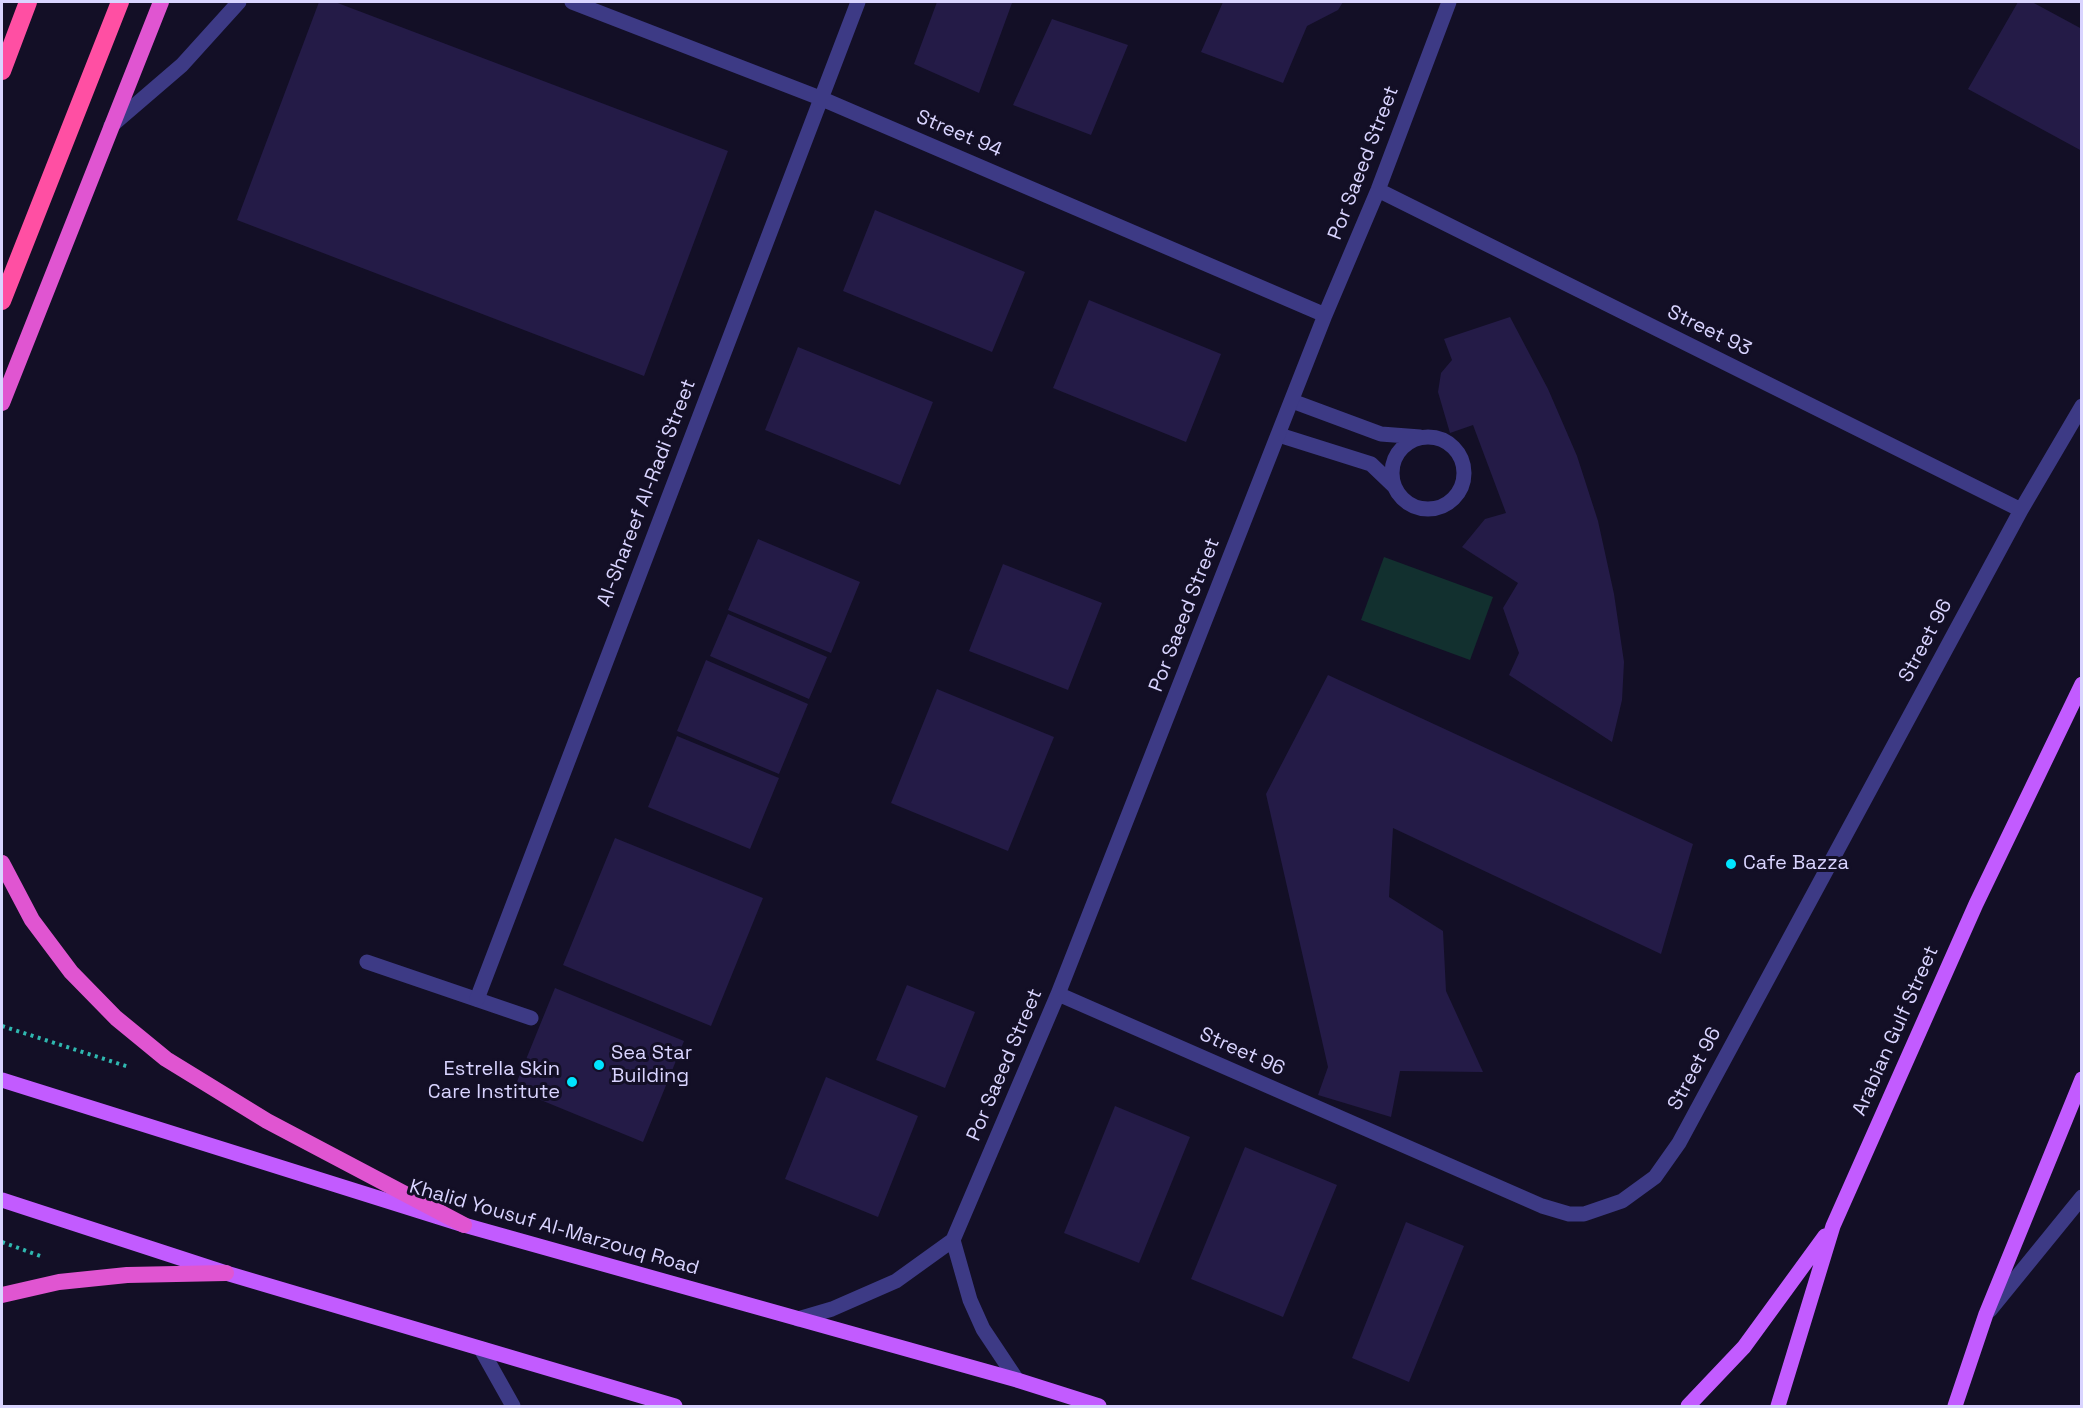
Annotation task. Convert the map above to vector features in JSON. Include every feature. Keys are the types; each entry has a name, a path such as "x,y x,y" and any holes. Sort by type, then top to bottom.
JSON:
{"highway":[{"path":"2,71 28,2"},
{"path":"2,301 120,2"},
{"path":"2,403 161,2"},
{"path":"2,863 32,920 71,972 116,1018 166,1059 267,1121 464,1225"},
{"path":"2,1295 59,1282 127,1275 226,1273"}],"main road":[{"name":"Arabian Gulf Street","path":"1778,1407 1833,1226 1976,904 2082,684"},
{"path":"1955,1407 1986,1314 2082,1079"},
{"name":"Khalid Yousuf Al-Marzouq Road","path":"2,1080 464,1225 1017,1380 1099,1407"},
{"path":"2,1200 226,1273 675,1407"},
{"path":"1688,1407 1744,1347 1833,1226"}],"street":[{"path":"111,126 182,65 238,2"},
{"name":"Street 94","path":"572,2 820,98 1325,315"},
{"name":"Al-Shareef Al-Radi Street","path":"477,999 858,2"},
{"name":"Por Saeed Street","path":"953,1240 1058,994 1325,315 1378,190 1449,2"},
{"name":"Street 93","path":"1378,190 2021,510"},
{"path":"1278,435 1371,464 1413,507 1426,510 1439,508 1452,502 1460,492 1464,472 1458,453 1449,443 1436,438 1381,434 1292,401"},
{"name":"Street 96","path":"1058,994 1542,1206 1569,1214 1584,1214 1622,1201 1655,1177 1678,1143 2021,510 2082,406"},
{"path":"1395,487 1392,474 1394,461 1400,450 1411,441 1423,437"},
{"path":"367,962 531,1018"},
{"path":"1986,1314 2082,1197"},
{"path":"798,1319 832,1309 896,1281 953,1240 967,1290 979,1319 1017,1380"},
{"path":"481,1349 513,1407"}],"path":[{"path":"2,1026 134,1069"},
{"path":"2,1242 48,1258 36,1261"}],"green space":[{"path":"1384,557 1493,597 1470,660 1361,620"}],"building":[{"path":"319,2 335,2 728,151 644,376 237,220"},
{"path":"937,2 1012,3 979,93 914,64"},
{"path":"1223,2 1343,2 1338,10 1307,26 1283,83 1201,52"},
{"path":"2018,2 2032,2 2082,29 2082,151 1968,89"},
{"path":"1052,19 1128,45 1091,135 1013,105"},
{"path":"875,210 1025,272 992,352 843,291"},
{"path":"1089,300 1221,354 1186,442 1053,388"},
{"path":"1510,317 1548,389 1577,456 1598,521 1614,594 1624,662 1622,700 1612,742 1509,675 1519,653 1503,608 1518,583 1462,547 1485,519 1506,513 1473,425 1450,433 1438,392 1441,373 1452,360 1444,339"},
{"path":"798,347 933,402 900,485 765,430"},
{"path":"758,539 860,582 831,653 728,610"},
{"path":"1003,564 1102,603 1068,690 969,651"},
{"path":"728,614 827,657 809,699 710,656"},
{"path":"706,660 808,704 779,774 677,731"},
{"path":"1328,675 1693,844 1661,954 1393,828 1389,897 1443,931 1446,991 1483,1072 1400,1071 1391,1117 1318,1095 1328,1067 1266,794"},
{"path":"937,689 1054,737 1008,851 891,803"},
{"path":"677,736 779,778 750,849 648,807"},
{"path":"615,838 763,898 711,1026 563,965"},
{"path":"907,985 975,1012 945,1088 876,1060"},
{"name":"Sea Star Building","path":"555,988 684,1041 643,1142 514,1089"},
{"path":"826,1077 918,1116 878,1217 785,1179"},
{"path":"1115,1106 1190,1137 1139,1263 1064,1233"},
{"path":"1245,1147 1337,1185 1283,1317 1191,1279"},
{"path":"1406,1222 1464,1246 1409,1382 1352,1358"}],"place":[{"name":"Cafe Bazza","path":"1731,864"},
{"name":"Sea Star Building","path":"599,1065"},
{"name":"Estrella Skin Care Institute","path":"572,1082"}]}
